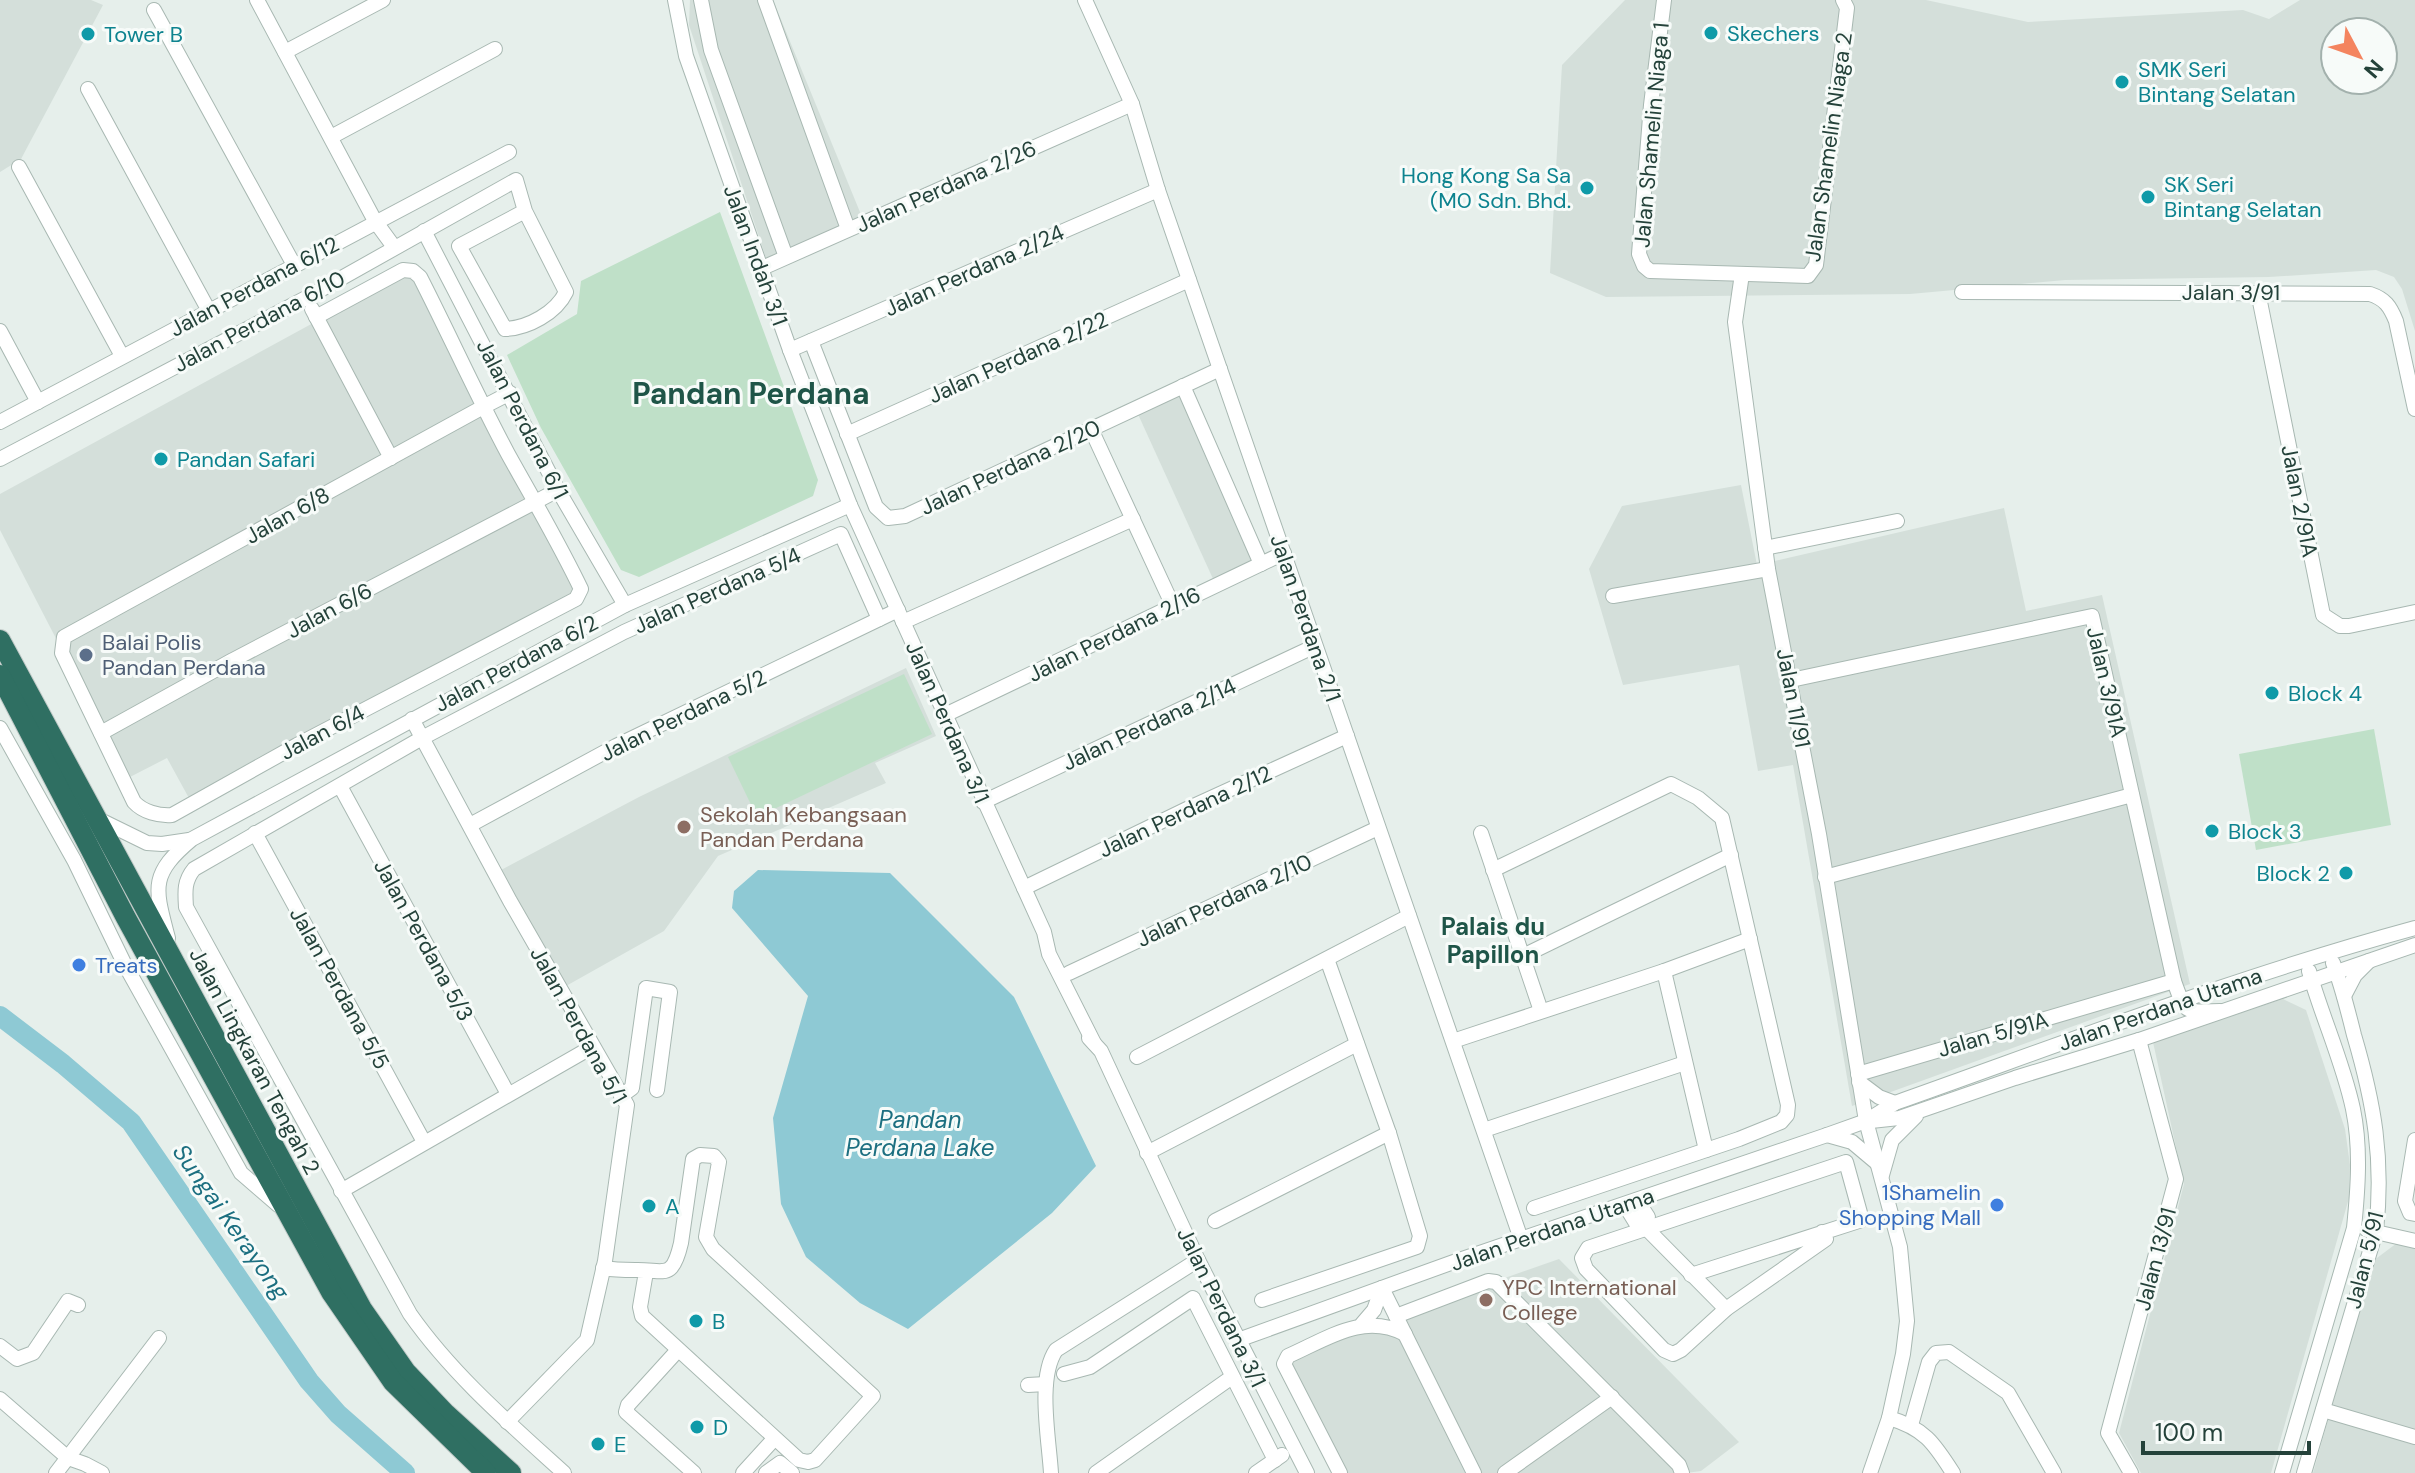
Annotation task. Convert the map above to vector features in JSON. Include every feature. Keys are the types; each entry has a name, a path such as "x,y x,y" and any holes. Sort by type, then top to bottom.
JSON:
{"highway":[{"name":"Jalan Lingkaran Tengah 2","path":"0,640 362,1309 406,1372 511,1473"},
{"name":"Jalan Lingkaran Tengah 2","path":"0,675 125,916 352,1326 393,1382 486,1473"},
{"path":"446,1436 471,1473"}],"street":[{"path":"257,0 375,221 394,247"},
{"path":"285,52 383,0"},
{"name":"Jalan Indah 3/1","path":"675,0 686,56 760,269 850,505"},
{"path":"701,0 711,50 786,257"},
{"path":"765,0 848,229"},
{"name":"Jalan Perdana 2/1","path":"1085,0 1132,104 1158,190 1521,1239"},
{"name":"Jalan Shamelin Niaga 1","path":"1664,0 1651,105 1639,254 1650,271 1742,274"},
{"name":"Jalan Shamelin Niaga 2","path":"1742,274 1808,276 1816,265 1847,8 1843,0"},
{"path":"154,10 294,265"},
{"path":"331,137 495,49"},
{"path":"88,89 209,311"},
{"name":"Jalan Perdana 2/26","path":"760,269 1132,104"},
{"name":"Jalan Perdana 6/12","path":"0,422 509,152"},
{"path":"19,167 122,356"},
{"name":"Jalan Perdana 6/10","path":"0,459 306,298 516,180 525,211"},
{"name":"Jalan Perdana 2/24","path":"790,350 1158,190"},
{"path":"525,211 566,292 559,306 519,329 505,329 459,246 525,211"},
{"name":"Jalan Perdana 6/1","path":"424,231 558,490 625,605"},
{"path":"316,317 403,270 413,271 420,277 537,502"},
{"name":"Jalan 11/91","path":"1742,274 1735,322 1768,569 1791,680 1866,1121"},
{"name":"Jalan Perdana 2/22","path":"847,434 1189,280"},
{"name":"Jalan 3/91","path":"1962,292 2356,293 2381,298 2391,308 2396,321 2415,409"},
{"name":"Jalan 2/91A","path":"2258,292 2323,615 2340,626 2349,626 2415,612"},
{"path":"306,298 391,458"},
{"path":"0,331 38,402"},
{"name":"Jalan Perdana 2/20","path":"811,341 876,507 888,518 905,516 1220,369"},
{"name":"Jalan Perdana 2/1","path":"1183,386 1261,564"},
{"name":"Jalan 6/8","path":"64,637 510,393"},
{"path":"1091,429 1173,606"},
{"name":"Jalan 6/6","path":"101,733 233,660 558,490"},
{"name":"Jalan 6/4","path":"64,637 62,653 134,802 139,809 163,816 172,815 297,745 576,599 581,589 537,502"},
{"name":"Jalan Perdana 6/2","path":"175,962 158,899 158,885 172,855 192,839 625,605 850,505"},
{"name":"Jalan Perdana 3/1","path":"850,505 1046,939 1048,966 1081,1030 1097,1047 1198,1260 1307,1473"},
{"name":"Jalan Perdana 5/2","path":"470,825 616,746 879,619 900,616 1133,519"},
{"path":"1765,548 1897,521"},
{"name":"Jalan Perdana 5/4","path":"341,1191 186,907 185,886 194,869 422,738 624,632 841,534 879,619"},
{"name":"Jalan Perdana 2/16","path":"945,715 1284,553"},
{"path":"1613,596 1768,569"},
{"path":"606,615 613,583 649,594"},
{"name":"Jalan 3/91A","path":"1791,680 2092,616 2181,1001"},
{"name":"Jalan Perdana 2/14","path":"983,802 1315,646"},
{"name":"Jalan Perdana 5/1","path":"412,719 627,1105 604,1264 587,1340 507,1422"},
{"path":"0,728 74,860 124,963 241,1173 290,1214"},
{"name":"Jalan Perdana 2/12","path":"1024,888 1347,736"},
{"path":"1493,870 1671,784 1698,798 1722,818 1787,1115 1781,1122 1706,1150 1534,1208"},
{"name":"Jalan Perdana 5/3","path":"340,786 508,1094"},
{"path":"1825,877 2132,795"},
{"name":"Jalan Perdana 6/2","path":"96,818 147,843 192,839"},
{"name":"Jalan Perdana 2/10","path":"1069,973 1378,828"},
{"name":"Jalan Perdana 5/5","path":"255,833 424,1142"},
{"path":"1481,833 1541,1011"},
{"path":"1523,956 1731,855"},
{"path":"124,963 125,916"},
{"path":"1137,1057 1409,916"},
{"name":"Jalan Perdana Utama","path":"1238,1340 1866,1121 1895,1103 2181,1001 2328,951 2415,928"},
{"name":"Jalan Perdana 3/1","path":"1046,939 1057,950 1069,973 1100,1040 1097,1047"},
{"path":"1453,1041 1750,939"},
{"path":"2336,971 2415,945"},
{"name":"Jalan 5/91","path":"2304,1473 2376,1231 2378,1210 2378,1135 2370,1090 2328,951"},
{"path":"1262,1300 1417,1247 1420,1236 1389,1133 1327,959"},
{"name":"Jalan 5/91","path":"2282,1473 2354,1228 2358,1152 2352,1108 2306,959"},
{"path":"2344,996 2355,975 2370,960"},
{"path":"1664,971 1706,1150"},
{"name":"Jalan Perdana Utama","path":"1866,1121 1899,1118 2139,1040 2336,971"},
{"name":"Jalan 5/91A","path":"1858,1078 2174,981"},
{"path":"617,1090 632,1088 646,988 670,992 657,1090"},
{"path":"2289,988 2310,996 2319,1005"},
{"path":"2181,1001 2190,1012 2220,1011"},
{"name":"Jalan 13/91","path":"2131,1473 2108,1433 2176,1179 2139,1040"},
{"path":"1147,1153 1357,1044"},
{"path":"564,1473 507,1422 424,1334 395,1289 341,1191 592,1047"},
{"path":"1484,1130 1685,1063"},
{"path":"1858,1078 1879,1097 1895,1103"},
{"path":"1879,1171 1892,1140 1908,1122 1926,1109"},
{"path":"1866,1121 1900,1247 1907,1321 1889,1418 1870,1473"},
{"path":"1215,1221 1389,1133"},
{"path":"1827,1135 1852,1142 1879,1171"},
{"path":"2415,1140 2405,1201 2410,1213 2415,1214"},
{"path":"604,1264 628,1265 639,1271 667,1271 678,1256 693,1159 700,1155 714,1156 719,1162 706,1237 713,1249 873,1396 815,1460 799,1460 642,1316 639,1271"},
{"path":"1691,1275 1822,1232 1862,1220 1846,1162 1645,1227 1588,1248 1582,1258 1586,1269 1664,1350 1673,1354 1726,1309 1826,1239 1822,1232"},
{"path":"1631,1202 1636,1223 1645,1227 1726,1309"},
{"path":"2378,1210 2382,1222 2397,1236"},
{"path":"2354,1228 2415,1241"},
{"path":"2367,1259 2381,1244 2397,1236"},
{"path":"1051,1473 1046,1384 1050,1359 1060,1346 1198,1260"},
{"path":"1396,1316 1488,1281 1502,1287 1679,1465 1682,1473"},
{"path":"1382,1288 1474,1473"},
{"path":"1340,1473 1284,1364 1288,1356 1362,1324 1374,1310 1382,1288"},
{"path":"1064,1374 1090,1367 1193,1298 1275,1460"},
{"path":"0,1346 17,1359 33,1353 68,1301 78,1305"},
{"path":"1362,1324 1389,1327 1405,1334"},
{"path":"56,1473 159,1338"},
{"path":"678,1350 628,1405 626,1412 694,1473"},
{"path":"1911,1425 1929,1362 1936,1353 1949,1352 2008,1393 2054,1473"},
{"path":"1096,1473 1232,1377"},
{"path":"1028,1385 1046,1384"},
{"path":"1505,1473 1612,1397"},
{"path":"2,1400 68,1458 102,1473"},
{"path":"2323,1410 2415,1437"},
{"path":"1889,1418 1911,1425 1936,1446 1953,1473"},
{"path":"743,1473 774,1439"},
{"path":"1256,1473 1293,1447"},
{"path":"766,1473 777,1464 787,1469"}],"shaded area":[{"path":"0,0 91,0 103,5 21,159 0,172"},
{"path":"690,0 773,0 862,217 766,258 689,25"},
{"path":"1625,0 1926,0 2028,22 2243,10 2269,19 2300,0 2415,0 2415,331 2402,289 2394,277 2376,270 2269,277 2065,280 1910,294 1606,297 1550,273 1562,65"},
{"path":"403,274 412,275 577,590 573,596 190,800 167,758 128,778 0,530 0,494"},
{"path":"1181,392 1254,561 1214,581 1137,412"},
{"path":"1741,485 1757,565 2004,508 2026,611 2102,595 2190,984 1852,1106 1793,765 1758,771 1739,665 1623,685 1589,569 1622,506"},
{"name":"Sekolah Kebangsaan Pandan Perdana","path":"906,668 936,736 875,763 886,783 718,856 664,931 566,986 501,870 639,797"},
{"path":"2283,999 2306,1010 2345,1129 2350,1165 2349,1198 2271,1473 2141,1473 2119,1433 2184,1184 2153,1042"},
{"path":"2397,1243 2415,1248 2415,1473 2313,1473 2373,1261"},
{"path":"1559,1259 1739,1442 1701,1471 1686,1473 1347,1473 1289,1366 1291,1359 1363,1328"}],"green space":[{"path":"720,212 818,480 813,496 639,577 621,570 541,428 507,355 577,314 581,281"},
{"path":"904,674 932,734 757,817 728,757"},
{"path":"2374,729 2391,825 2256,850 2239,754"}],"water":[{"name":"Pandan Perdana Lake","path":"758,870 890,873 1014,997 1096,1166 1052,1213 908,1329 860,1303 806,1257 781,1204 773,1118 808,996 732,908 734,891"}],"waterway":[{"name":"Sungai Kerayong","path":"0,1016 131,1122 309,1381 338,1414 405,1473"}],"place":[{"name":"Skechers","path":"1711,33"},
{"name":"Tower B","path":"88,34"},
{"name":"SMK Seri Bintang Selatan","path":"2122,82"},
{"name":"Hong Kong Sa Sa (M0 Sdn. Bhd.","path":"1587,188"},
{"name":"SK Seri Bintang Selatan","path":"2148,197"},
{"name":"Pandan Safari","path":"161,459"},
{"name":"Balai Polis Pandan Perdana","path":"86,655"},
{"name":"Block 4","path":"2272,693"},
{"name":"Sekolah Kebangsaan Pandan Perdana","path":"684,827"},
{"name":"Block 3","path":"2212,831"},
{"name":"Block 2","path":"2346,873"},
{"name":"Treats","path":"79,965"},
{"name":"1Shamelin Shopping Mall","path":"1997,1205"},
{"name":"A","path":"649,1206"},
{"name":"YPC International College","path":"1486,1300"},
{"name":"B","path":"696,1321"},
{"name":"D","path":"697,1427"},
{"name":"E","path":"598,1444"}],"district":[{"name":"Pandan Perdana","path":"751,394"},
{"name":"Palais du Papillon","path":"1493,941"}]}
